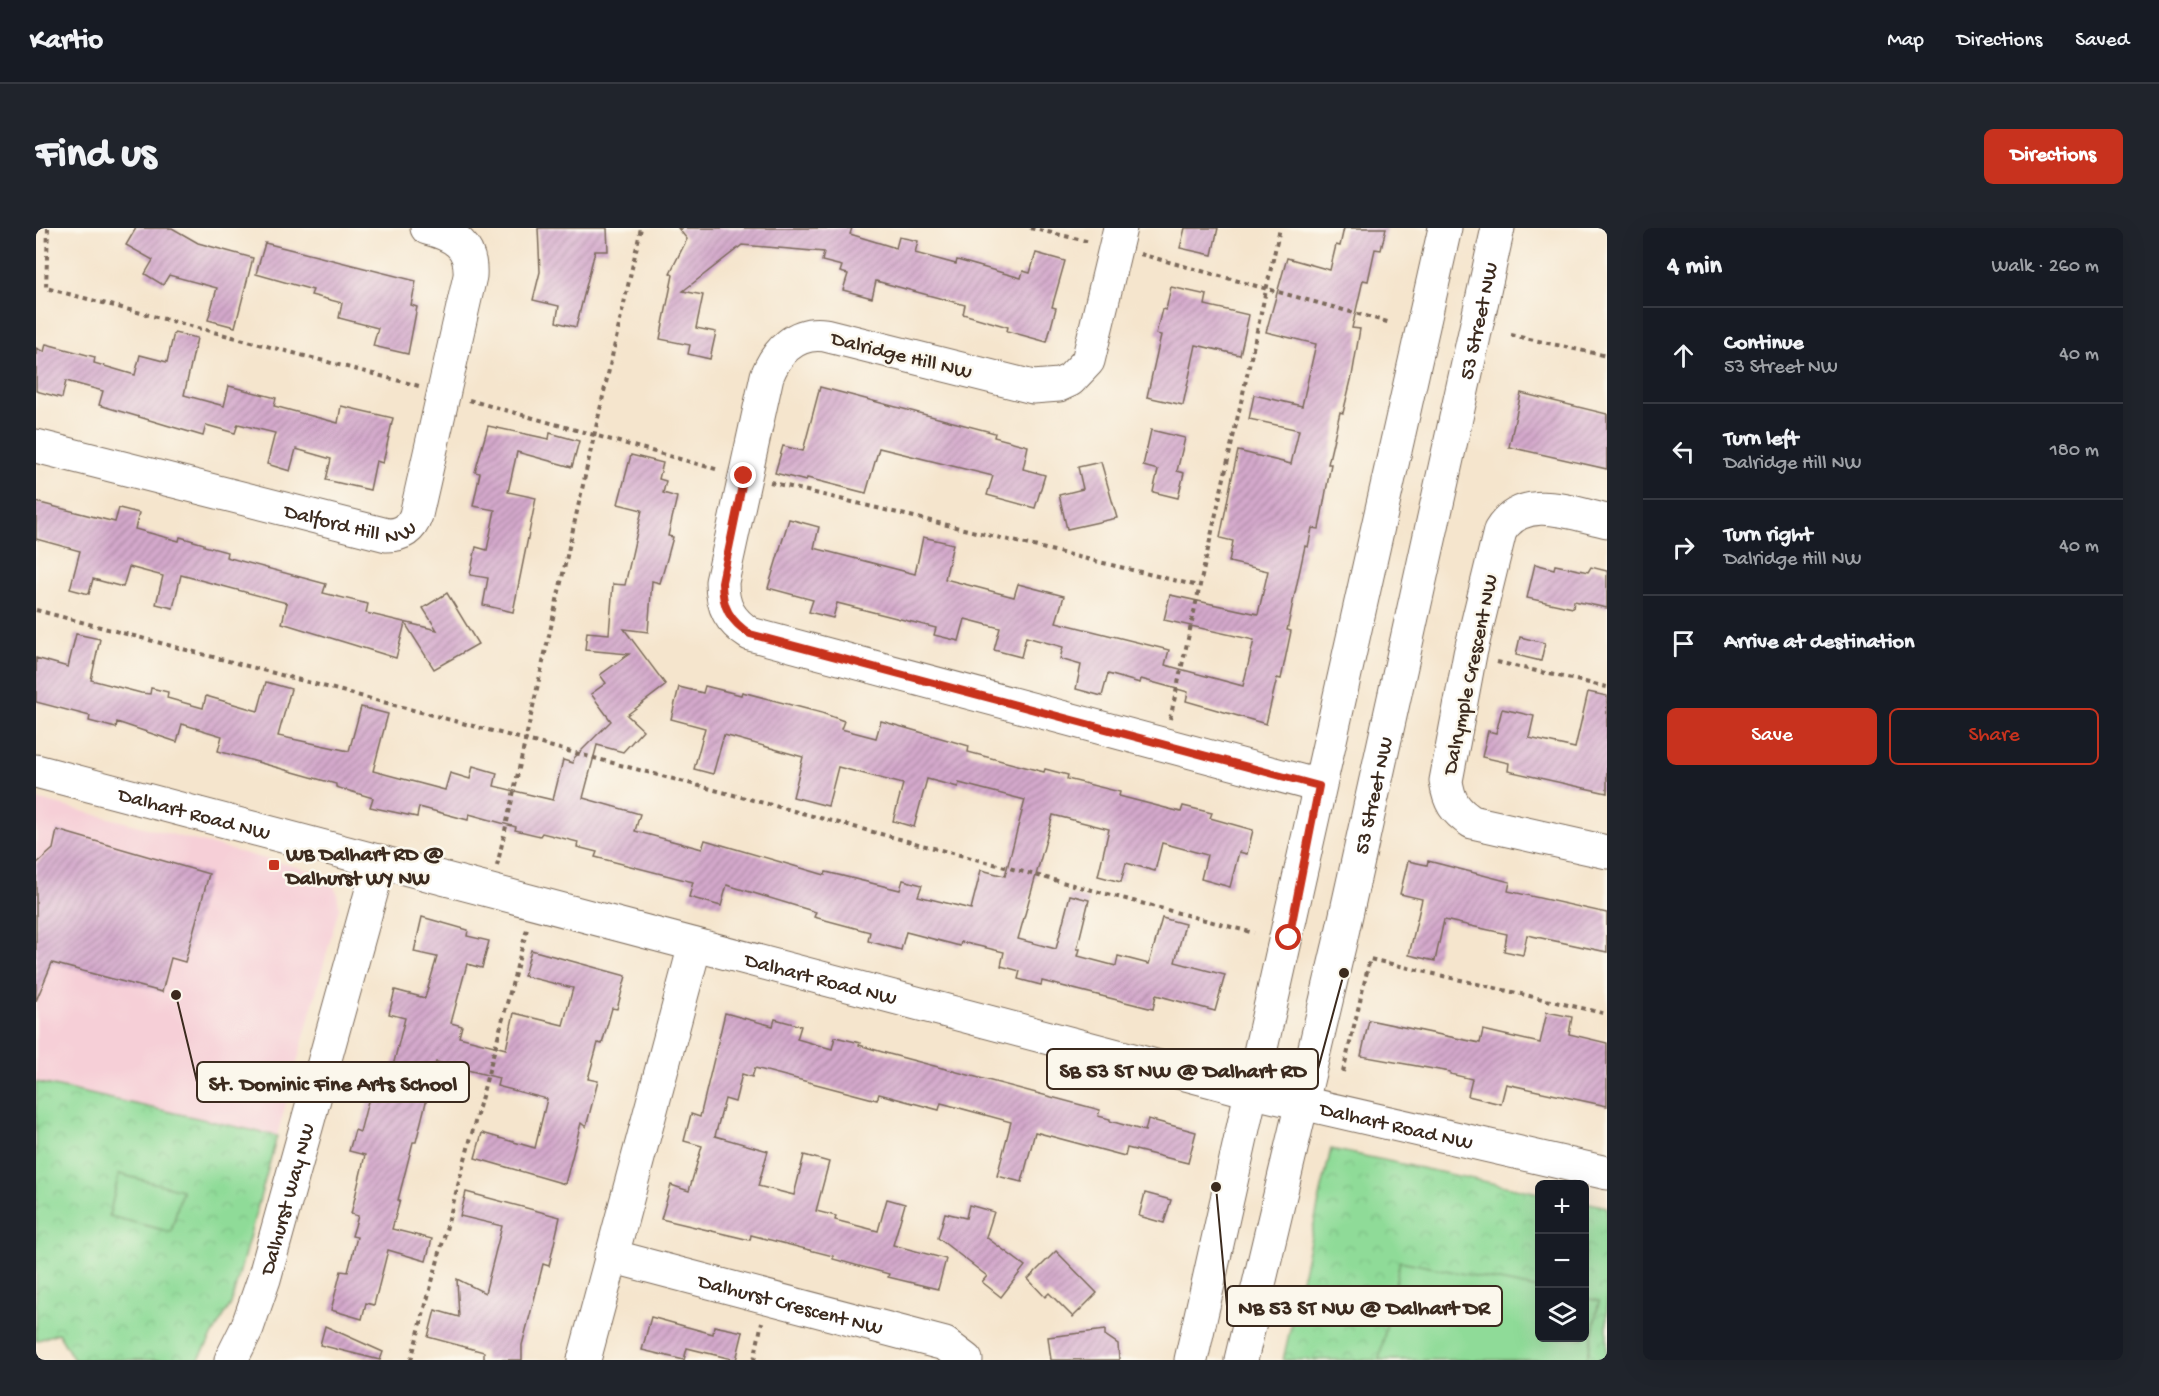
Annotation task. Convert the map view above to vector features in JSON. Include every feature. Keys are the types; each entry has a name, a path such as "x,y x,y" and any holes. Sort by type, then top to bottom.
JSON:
{"street":[{"name":"Dalford Hill NW","path":"36,446 387,535 404,531 410,527 416,514 471,264 463,245 448,234 427,228"},
{"path":"1191,1360 1289,938 1319,786 1445,228"},
{"name":"53 Street NW","path":"1241,1360 1340,942 1498,228"},
{"name":"Dalridge Hill NW","path":"1117,241 1088,361 1070,380 1059,385 1033,387 825,334 802,337 779,353 767,376 722,582 722,598 727,612 736,625 750,634 1319,786"},
{"name":"Dalrymple Crescent NW","path":"1607,521 1535,507 1518,512 1506,520 1500,531 1470,654 1446,781 1448,798 1456,812 1472,822 1607,852"},
{"name":"Dalhart Road NW","path":"36,771 1300,1104 1607,1173"},
{"name":"Dalhurst Way NW","path":"231,1360 248,1328 264,1279 380,861"},
{"path":"584,1360 695,945"},
{"name":"Dalhurst Crescent NW","path":"611,1256 945,1344 966,1360"}],"path":[{"path":"48,228 46,288 426,388"},
{"path":"496,869 641,228"},
{"path":"1030,228 1117,241 1267,288 1391,322"},
{"path":"1168,727 1280,228"},
{"path":"1511,334 1607,356"},
{"path":"461,398 726,471"},
{"path":"760,480 1198,586"},
{"path":"36,610 1254,933"},
{"path":"1492,661 1607,687"},
{"path":"411,1360 529,924"},
{"path":"1343,1072 1370,959 1607,1014"},
{"path":"754,1360 762,1319"}],"shaded area":[{"path":"36,799 316,872 327,877 337,892 339,908 277,1136 36,1082"}],"green space":[{"path":"36,1082 277,1136 231,1304 198,1360 74,1360 58,1333 36,1341"},
{"path":"1331,1149 1535,1192 1535,1342 1589,1342 1589,1203 1607,1207 1607,1360 1283,1360"},
{"path":"119,1174 182,1190 171,1232 109,1216"},
{"path":"1400,1261 1535,1288 1535,1342 1589,1342 1589,1299 1599,1301 1587,1360 1379,1360"}],"building":[{"path":"136,228 172,228 198,243 253,258 235,327 208,320 217,288 169,275 163,285 145,274 153,260 126,245"},
{"path":"538,228 607,228 608,251 595,251 576,327 556,322 559,306 533,300 540,272"},
{"path":"678,228 852,228 850,234 896,248 899,237 918,241 915,253 956,264 957,260 1021,278 1023,271 1030,273 1036,253 1065,261 1052,307 1056,308 1047,342 1007,331 1008,327 963,314 965,305 876,281 872,298 843,290 848,274 840,272 842,266 822,261 824,252 742,245 683,291 703,295 696,328 716,332 710,359 688,354 690,345 660,339 673,275 670,273 687,239"},
{"path":"1185,228 1218,228 1212,255 1180,248"},
{"path":"1344,228 1386,228 1381,250 1375,249 1368,281 1363,280 1352,328 1360,329 1352,376 1343,413 1340,412 1328,464 1331,464 1319,529 1312,528 1308,547 1305,546 1287,630 1291,631 1281,679 1277,678 1266,724 1186,701 1188,692 1141,679 1140,683 1108,674 1102,696 1076,689 1081,665 1060,659 1063,647 1026,637 1021,657 994,650 1000,628 965,619 959,641 934,635 936,628 837,603 833,618 809,612 813,600 768,588 789,519 819,527 814,548 915,574 923,537 953,544 945,579 1014,597 1018,584 1064,596 1056,622 1169,650 1165,665 1243,686 1254,640 1164,620 1170,595 1258,614 1268,571 1229,562 1233,541 1220,538 1232,477 1238,451 1291,464 1299,430 1249,419 1254,395 1302,406 1316,344 1266,332 1287,258 1330,270 1336,245 1340,246"},
{"path":"265,243 416,281 411,305 417,307 408,354 373,346 378,328 339,318 342,303 311,295 313,290 256,274"},
{"path":"1171,287 1207,295 1205,305 1249,315 1240,355 1196,345 1183,405 1147,397 1161,335 1156,334 1162,309 1166,310"},
{"path":"174,333 197,338 184,395 224,406 229,386 276,398 274,406 338,423 341,406 393,418 383,463 376,461 370,490 326,480 331,459 296,449 290,471 267,464 275,433 238,424 235,433 206,425 203,436 99,405 103,391 66,381 62,398 36,391 36,348 44,352 46,344 95,357 94,363 135,375 140,355 167,362"},
{"path":"820,387 995,433 994,437 1028,446 1023,469 1045,475 1035,508 987,495 993,476 879,448 866,493 807,478 806,481 775,473 783,446 803,451"},
{"path":"1521,393 1607,414 1607,469 1509,447"},
{"path":"488,426 549,439 550,433 579,441 572,467 517,452 508,492 536,498 513,612 483,605 488,578 470,575 476,547 487,550 495,510 473,506 480,473 475,472"},
{"path":"1151,430 1185,438 1177,471 1184,473 1178,498 1153,492 1158,470 1143,466"},
{"path":"631,455 663,463 659,479 666,481 663,493 677,497 668,536 673,537 660,583 652,581 648,632 624,629 666,685 627,715 643,730 623,752 597,745 583,798 640,814 635,831 702,849 705,840 825,875 826,872 900,890 903,880 922,885 918,896 971,909 981,870 1005,876 1025,800 959,783 958,787 927,779 914,827 893,821 903,784 838,767 828,806 793,797 803,757 724,735 713,774 694,769 705,728 671,719 679,687 703,693 705,686 741,695 742,692 822,713 844,721 841,729 876,738 881,721 969,746 968,752 1044,772 1045,769 1068,775 1067,779 1120,792 1119,796 1181,812 1183,806 1212,813 1210,818 1253,830 1247,854 1239,852 1230,887 1201,879 1207,855 1162,843 1155,871 1126,863 1121,882 1098,876 1109,829 1053,815 1018,939 1056,949 1070,895 1089,900 1077,949 1080,949 1078,956 1116,966 1118,956 1149,964 1162,918 1185,924 1175,962 1225,975 1215,1011 1156,995 1153,1009 1042,981 1041,985 1018,979 1020,971 1001,966 1004,952 961,942 960,946 906,932 901,950 868,941 870,932 814,917 816,912 727,885 721,906 689,897 693,882 595,857 597,852 577,847 578,842 542,833 540,836 515,830 516,827 469,814 468,820 419,807 417,817 370,807 373,798 336,787 336,784 218,751 222,736 182,724 177,742 117,722 116,728 89,721 90,716 36,702 36,658 68,667 76,634 100,639 91,680 141,693 150,694 151,688 168,692 167,698 203,708 206,696 258,711 266,682 291,689 278,736 349,751 361,707 388,714 373,771 445,790 450,773 470,779 473,766 497,773 494,786 553,800 563,760 573,763 574,758 611,721 591,694 606,683 600,675 629,654 585,650 587,632 609,634 613,584 625,585 642,510 618,504"},
{"path":"1101,462 1117,518 1067,529 1059,495 1083,489 1078,467"},
{"path":"36,502 115,522 119,508 139,513 135,529 179,541 180,537 227,552 226,557 326,584 323,593 368,604 366,613 437,630 423,608 447,593 478,644 434,669 405,623 396,658 282,623 287,603 181,575 173,608 156,604 163,576 129,567 123,587 93,579 89,594 70,589 80,551 36,539"},
{"path":"1535,564 1554,569 1555,565 1588,572 1591,567 1607,571 1607,608 1574,601 1573,608 1527,598"},
{"path":"1520,637 1545,643 1541,661 1516,655"},
{"path":"1588,692 1607,696 1607,793 1508,771 1509,763 1482,757 1488,731 1496,733 1502,709 1534,716 1529,738 1575,748"},
{"path":"57,830 209,874 185,962 171,958 162,992 52,963 36,1001 36,864 53,849"},
{"path":"1408,861 1427,865 1428,861 1510,882 1508,891 1607,913 1607,952 1527,935 1523,955 1504,951 1507,934 1444,920 1435,961 1409,955 1422,899 1400,894"},
{"path":"422,917 468,930 467,936 489,941 482,968 467,964 451,1023 462,1026 459,1037 506,1049 514,1013 563,1025 573,988 524,976 531,950 626,976 617,1009 612,1008 602,1044 598,1043 588,1079 598,1081 586,1127 581,1123 565,1184 475,1158 482,1133 535,1148 547,1099 497,1086 499,1078 436,1062 416,1142 413,1142 392,1229 432,1239 426,1261 388,1250 374,1305 366,1303 362,1319 331,1310 341,1271 348,1272 357,1237 352,1236 358,1216 351,1214 365,1155 349,1151 355,1130 360,1132 373,1082 388,1086 405,1018 389,1014 395,990 425,998 437,957 414,952"},
{"path":"1547,1012 1572,1017 1569,1034 1607,1043 1607,1106 1506,1084 1501,1104 1468,1096 1472,1079 1450,1074 1450,1072 1361,1056 1369,1020 1480,1043 1483,1030 1540,1043"},
{"path":"725,1013 773,1026 775,1019 801,1026 797,1039 832,1049 835,1037 889,1054 1100,1110 1098,1116 1145,1131 1148,1119 1196,1132 1188,1163 1127,1148 1125,1156 1035,1132 1022,1182 997,1176 1011,1122 941,1103 939,1110 879,1094 877,1100 755,1068 752,1077 742,1074 735,1102 725,1099 715,1136 768,1151 758,1186 794,1195 804,1155 829,1162 816,1211 836,1216 835,1220 878,1231 887,1199 905,1204 893,1245 946,1259 938,1289 888,1277 889,1274 833,1259 833,1256 751,1235 750,1240 661,1219 671,1185 689,1191 702,1146 684,1141 691,1114 700,1117"},
{"path":"466,1192 560,1217 549,1266 543,1264 522,1345 522,1360 484,1360 484,1352 428,1337 435,1310 459,1317 457,1279 485,1293 502,1226 460,1216"},
{"path":"1145,1193 1171,1200 1164,1223 1139,1216"},
{"path":"969,1205 994,1212 986,1237 1025,1266 1001,1297 982,1282 987,1276 938,1238 945,1213 966,1218"},
{"path":"1056,1251 1097,1293 1073,1317 1049,1293 1045,1297 1028,1279"},
{"path":"651,1317 713,1334 714,1326 743,1332 736,1360 687,1348 684,1360 642,1350"},
{"path":"325,1326 383,1352 380,1360 320,1345"},
{"path":"1105,1330 1105,1335 1118,1344 1119,1360 1051,1360 1048,1337"}],"place":[{"name":"WB Dalhart RD @ Dalhurst WY NW","path":"274,865"},
{"name":"SB 53 ST NW @ Dalhart RD","path":"1344,973"},
{"name":"St. Dominic Fine Arts School","path":"176,995"},
{"name":"NB 53 ST NW @ Dalhart DR","path":"1216,1187"}],"route":[{"path":"744,476 722,582 722,598 727,612 736,625 750,634 1319,786 1289,938"}]}
